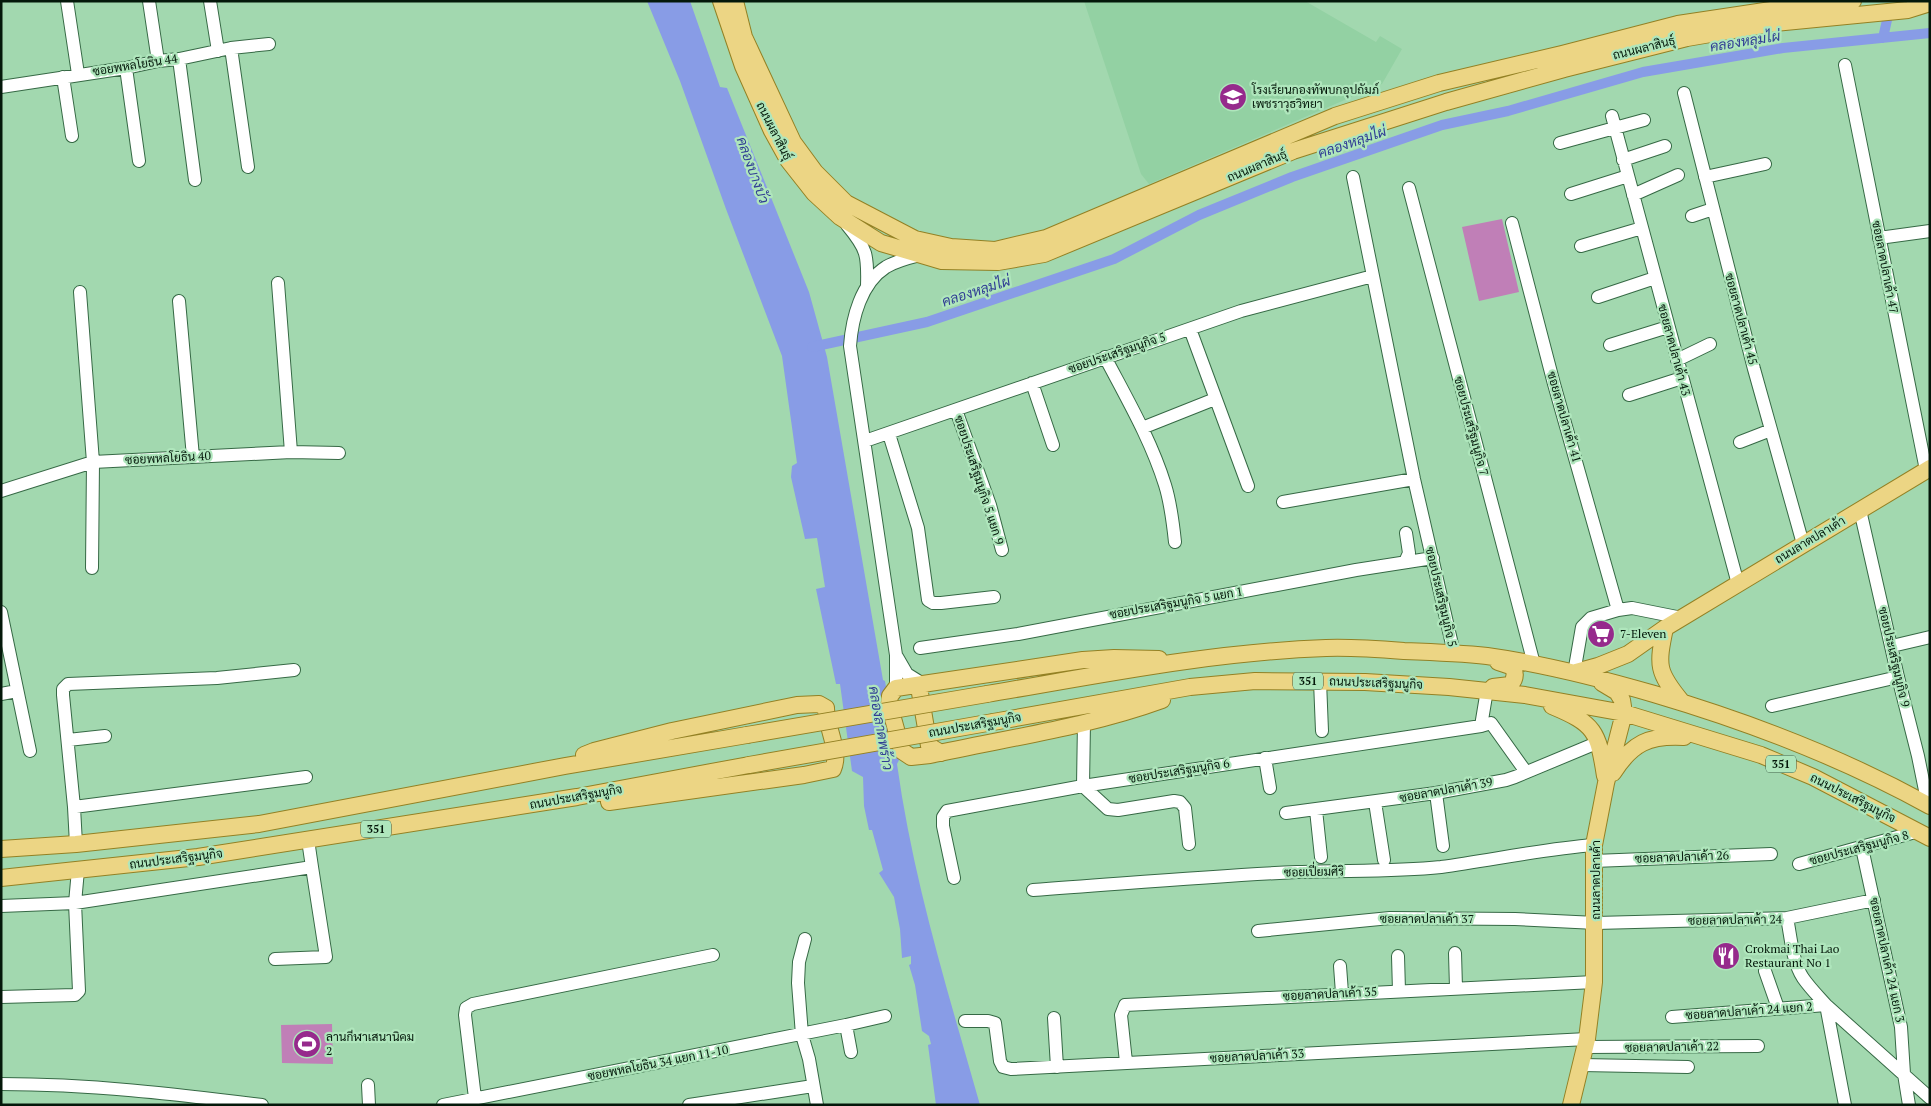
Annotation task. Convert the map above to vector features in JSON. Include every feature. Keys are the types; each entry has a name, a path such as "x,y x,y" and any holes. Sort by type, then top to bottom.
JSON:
{"main road":[{"name":"ถนนผลาสินธุ์","path":"721,1 742,66 772,131 788,160 814,193 840,217 881,243 942,261 998,262 1044,254 1293,151 1446,102 1564,69 1686,38 1775,23 1908,10 1930,4"},
{"name":"ถนนผลาสินธุ์","path":"735,1 744,37 793,142 815,172 846,203 916,239 951,247 995,250 1046,238 1335,116 1439,83 1678,24 1784,8 1853,1"},
{"name":"ถนนลาดปลาเค้า","path":"1581,674 1628,654 1665,628 1928,469"},
{"path":"1665,628 1661,648 1661,672 1666,683 1682,702"},
{"name":"ถนนประเสริฐมนูกิจ","path":"1,849 76,844 259,824 570,765 1186,661 1249,653 1328,648 1458,654 1534,664 1581,674 1682,702 1788,739 1843,762 1929,805"},
{"path":"1449,687 1505,687 1510,686 1514,681 1514,670 1509,665 1458,654"},
{"path":"1186,661 1148,658 1083,660 896,688 890,696 889,704 902,751 911,757 941,753 1127,712 1190,687"},
{"path":"1581,674 1617,692 1622,700 1624,714"},
{"name":"ถนนประเสริฐมนูกิจ","path":"1,878 198,857 308,840 577,797 1190,687 1255,682 1320,681 1487,690 1525,694 1624,714 1761,755 1814,777 1924,834"},
{"path":"927,684 920,692 929,746 941,753"},
{"path":"1525,694 1565,711 1590,726 1600,742 1606,783"},
{"path":"570,765 578,757 594,751 663,733 797,705 819,704 826,708 826,716 837,760 833,769 804,775 610,802 577,797"},
{"name":"ถนนลาดปลาเค้า","path":"1571,1105 1586,1043 1594,982 1596,923 1594,853 1606,783 1624,714"},
{"path":"1606,783 1625,755 1644,741 1664,736 1709,738"}],"street":[{"path":"67,1 78,74"},
{"path":"149,1 158,61"},
{"path":"210,1 218,51"},
{"name":"ซอยพหลโยธิน 44","path":"1,87 126,68 231,48 269,44"},
{"path":"231,48 248,167"},
{"path":"179,59 196,180"},
{"name":"ซอยลาดปลาเค้า 47","path":"1845,65 1879,238 1928,469"},
{"path":"126,68 139,161"},
{"path":"63,77 72,136"},
{"name":"ซอยลาดปลาเค้า 45","path":"1684,93 1713,210 1803,544"},
{"path":"1560,143 1613,121 1644,120"},
{"name":"ซอยลาดปลาเค้า 43","path":"1613,121 1738,584"},
{"path":"1623,160 1665,146"},
{"path":"1705,178 1765,164"},
{"path":"1633,195 1678,175"},
{"path":"1571,194 1628,176"},
{"name":"ซอยประเสริฐมนูกิจ 5","path":"1353,177 1414,479 1458,654"},
{"name":"ซอยประเสริฐมนูกิจ 7","path":"1409,188 1534,664"},
{"path":"1692,216 1713,210"},
{"path":"840,217 865,250 868,260 867,286 855,315 850,336 851,364 865,441 896,655 896,688"},
{"name":"ซอยลาดปลาเค้า 41","path":"1512,223 1554,384 1618,610"},
{"path":"1580,246 1642,228"},
{"path":"1879,238 1930,231"},
{"path":"867,286 886,267 900,260 920,255"},
{"name":"ซอยประเสริฐมนูกิจ 5","path":"865,441 1260,304 1373,276"},
{"path":"1598,297 1655,278"},
{"path":"278,283 291,452"},
{"path":"80,292 93,462 92,568"},
{"path":"178,301 193,457"},
{"path":"1610,345 1668,327"},
{"path":"1190,329 1248,486"},
{"path":"1677,360 1710,344"},
{"path":"1105,357 1142,428 1165,486 1175,542"},
{"path":"1629,395 1682,378"},
{"path":"1032,383 1052,445"},
{"path":"1142,428 1215,399"},
{"name":"ซอยประเสริฐมนูกิจ 5 แยก 9","path":"956,410 990,505 1002,550"},
{"path":"1740,442 1772,430"},
{"path":"889,434 918,528 928,600 933,603 941,603 994,597"},
{"name":"ซอยพหลโยธิน 40","path":"1,491 93,462 291,452 339,453"},
{"path":"1283,502 1414,479"},
{"name":"ซอยประเสริฐมนูกิจ 9","path":"1860,510 1929,805"},
{"path":"1405,562 1409,553 1406,533"},
{"name":"ซอยประเสริฐมนูกิจ 5 แยก 1","path":"920,648 1018,634 1356,570 1433,558"},
{"path":"1581,674 1582,627 1586,622 1618,610 1643,609 1682,618"},
{"path":"1,612 30,751"},
{"path":"1892,646 1930,637"},
{"path":"896,655 907,674 927,684"},
{"path":"76,844 63,695 63,689 68,684 217,678 294,670"},
{"path":"1772,706 1898,677"},
{"path":"1320,681 1322,731"},
{"path":"1487,690 1481,726 1491,723 1526,772"},
{"path":"1,694 16,691"},
{"path":"1084,722 1083,786 1108,809 1118,810 1174,801 1180,802 1185,808 1189,844"},
{"name":"ซอยประเสริฐมนูกิจ 6","path":"954,878 943,826 943,817 947,811 1083,786 1481,726"},
{"path":"68,740 105,736"},
{"name":"ซอยลาดปลาเค้า 39","path":"1286,813 1436,793 1506,780 1600,742"},
{"path":"1265,758 1270,788"},
{"path":"74,807 306,777"},
{"path":"1436,793 1444,846"},
{"path":"1375,802 1384,860"},
{"path":"1316,810 1321,858"},
{"name":"ซอยประเสริฐมนูกิจ 8","path":"1799,864 1924,834"},
{"path":"275,959 326,957 308,840"},
{"name":"ซอยลาดปลาเค้า 24 แยก 3","path":"1862,848 1902,1028 1904,1074 1909,1105"},
{"name":"ซอยเปี่ยมศิริ","path":"1033,890 1328,870 1375,872 1441,867 1545,850 1594,853"},
{"name":"ซอยลาดปลาเค้า 26","path":"1594,853 1771,854"},
{"path":"1,906 75,902 312,867"},
{"path":"1,997 75,995 79,991 75,902 78,870"},
{"path":"1787,918 1874,900"},
{"name":"ซอยลาดปลาเค้า 37","path":"1258,931 1390,918 1515,919 1596,923"},
{"name":"ซอยลาดปลาเค้า 24","path":"1596,923 1787,918 1797,964 1803,977 1826,1005 1930,1098"},
{"path":"805,939 799,962 798,983 802,1035 809,1059 817,1105"},
{"path":"1454,954 1456,988"},
{"path":"475,1098 465,1015 466,1008 473,1004 713,955"},
{"path":"1398,956 1399,991"},
{"path":"1340,966 1342,993"},
{"path":"1765,971 1778,1008"},
{"name":"ซอยลาดปลาเค้า 35","path":"1126,1062 1121,1015 1125,1004 1594,982"},
{"path":"1826,1005 1845,1105"},
{"name":"ซอยลาดปลาเค้า 24 แยก 2","path":"1672,1017 1826,1005"},
{"name":"ซอยพหลโยธิน 34 แยก 11-10","path":"443,1105 802,1035 885,1016"},
{"path":"1054,1018 1058,1067"},
{"name":"ซอยลาดปลาเค้า 33","path":"965,1021 988,1021 995,1023 1000,1061 1003,1067 1011,1069 1126,1062 1586,1043"},
{"path":"846,1025 850,1052"},
{"name":"ซอยลาดปลาเค้า 22","path":"1586,1043 1758,1046"},
{"path":"1582,1064 1688,1067"},
{"path":"1,1084 39,1084 168,1094 262,1105"},
{"path":"368,1085 370,1105"},
{"path":"689,1105 813,1086"}],"shaded area":[{"name":"โรงเรียนกองทัพบกอุปถัมภ์ เพชราวุธวิทยา","path":"1084,1 1305,1 1376,42 1380,36 1402,49 1382,84 1149,184 1141,174"},
{"path":"1502,219 1519,292 1479,301 1462,227"},
{"name":"ลานกีฬาเสนานิคม 2","path":"332,1024 333,1064 282,1063 281,1025"}],"water":[{"path":"647,1 690,1 720,87 727,88 809,292 827,357 883,680 885,681 899,760 897,764 912,850 932,936 980,1105 936,1105 928,1045 931,1044 929,1036 922,1031 915,985 909,965 911,964 911,956 902,958 900,929 894,897 879,873 883,870 872,830 869,830 864,806 863,777 852,771 840,684 836,684 816,589 825,587 817,538 805,539 791,477 792,466 797,463 782,356 680,81"}],"waterway":[{"path":"1883,38 1887,20"},
{"name":"คลองหลุมไผ่","path":"812,347 927,322 1114,259 1199,215 1292,177 1442,125 1508,111 1643,72 1783,48 1930,33"}],"place":[{"name":"โรงเรียนกองทัพบกอุปถัมภ์ เพชราวุธวิทยา","path":"1233,97"},
{"name":"7-Eleven","path":"1601,634"},
{"name":"Crokmai Thai Lao Restaurant No 1","path":"1726,956"},
{"name":"ลานกีฬาเสนานิคม 2","path":"307,1044"}],"water label":[{"name":"คลองบางบัว","path":"753,170"},
{"name":"คลองลาดพร้าว","path":"881,728"}]}
